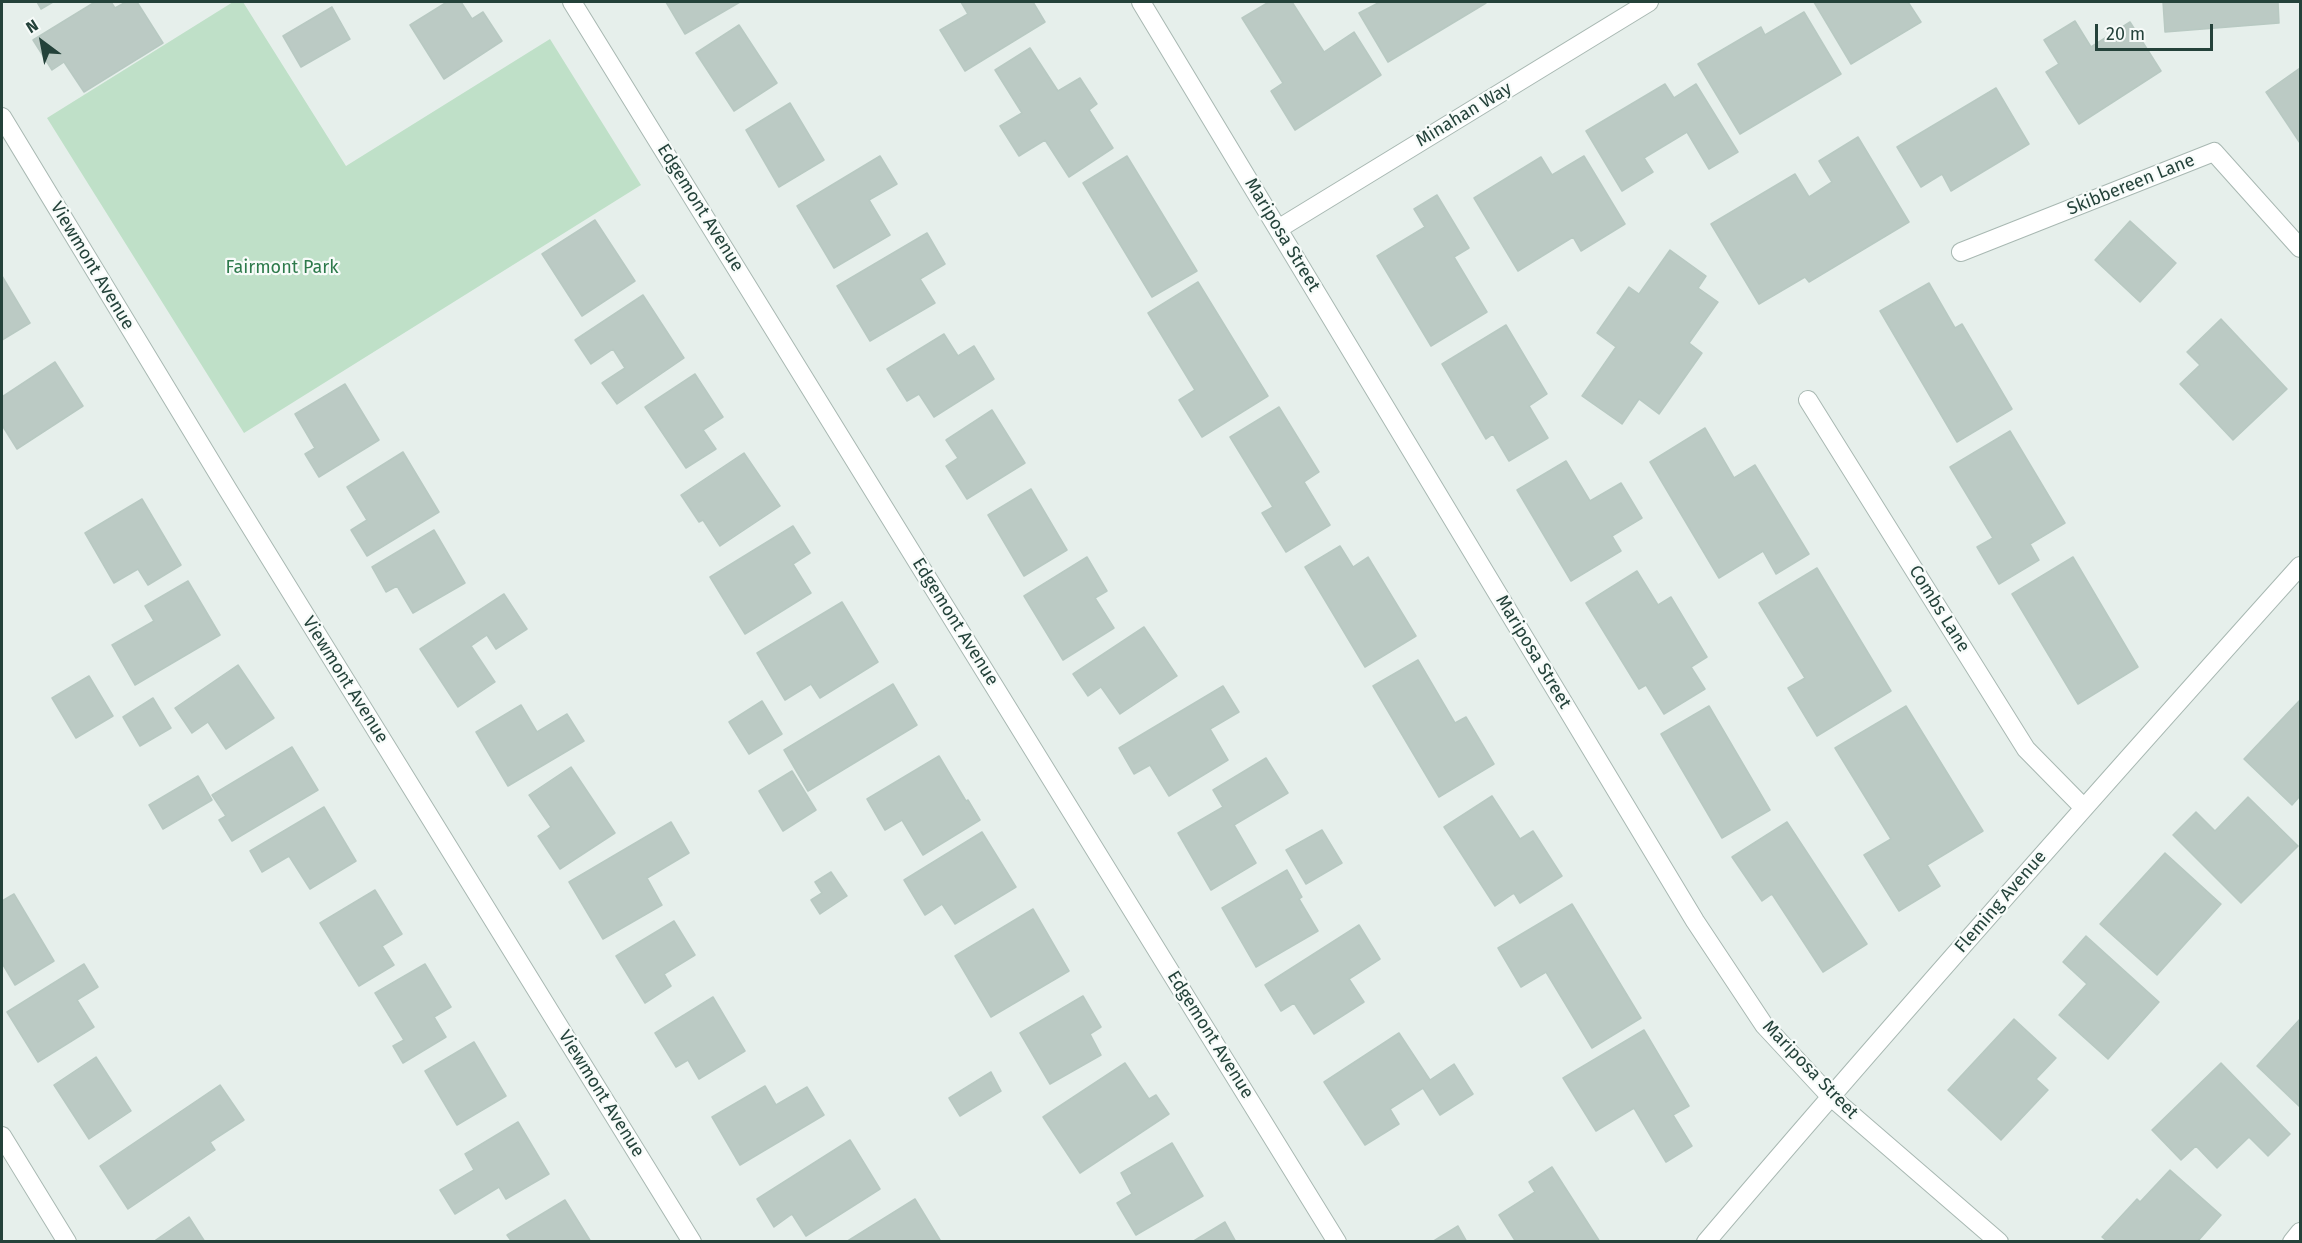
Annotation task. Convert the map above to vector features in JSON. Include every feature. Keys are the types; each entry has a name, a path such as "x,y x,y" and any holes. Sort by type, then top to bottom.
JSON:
{"street":[{"name":"Edgemont Avenue","path":"573,2 1337,1242"},
{"name":"Mariposa Street","path":"1141,2 1695,921 1764,1025 1830,1096 1999,1242"},
{"name":"Minahan Way","path":"1278,228 1649,2"},
{"name":"Viewmont Avenue","path":"2,117 228,490 692,1242"},
{"name":"Skibbereen Lane","path":"1961,252 2214,152 2301,248"},
{"name":"Combs Lane","path":"1809,400 2026,749 2084,808"},
{"name":"Fleming Avenue","path":"1706,1242 1830,1096 2301,566"},
{"path":"2,1136 66,1242"},
{"path":"2292,1242 2301,1232"}],"green space":[{"name":"Fairmont Park","path":"233,2 243,2 346,166 550,39 641,185 244,433 47,118"}],"building":[{"path":"37,2 53,2 41,9"},
{"path":"95,2 111,2 115,8 126,2 137,2 163,43 84,92 64,62 52,70 33,40"},
{"path":"447,2 461,2 472,19 483,12 502,41 444,79 410,25"},
{"path":"666,2 740,2 685,34"},
{"path":"961,2 1033,2 1045,22 965,71 940,30 968,14"},
{"path":"1269,2 1292,2 1324,52 1354,32 1381,75 1295,130 1271,91 1283,83 1242,18"},
{"path":"1380,2 1486,3 1388,62 1359,13"},
{"path":"1814,2 1908,2 1921,22 1851,64"},
{"path":"2163,2 2278,2 2279,23 2165,32"},
{"path":"332,7 350,39 301,67 283,36"},
{"path":"1804,12 1841,74 1740,134 1698,64 1761,27 1765,35"},
{"path":"2075,21 2091,47 2130,22 2161,71 2079,124 2046,72 2059,64 2044,40"},
{"path":"739,25 777,83 734,111 696,53"},
{"path":"1030,48 1058,91 1080,78 1097,104 1089,110 1113,148 1069,177 1045,140 1019,156 1000,126 1022,113 995,70"},
{"path":"2300,68 2300,143 2266,92"},
{"path":"1665,84 1674,98 1696,84 1738,152 1709,169 1687,132 1644,158 1653,172 1622,191 1586,131"},
{"path":"1996,88 2029,144 1951,191 1942,174 1921,187 1897,147"},
{"path":"790,103 824,160 779,187 746,130"},
{"path":"1858,137 1909,222 1809,282 1805,277 1759,304 1711,224 1795,174 1809,197 1832,182 1819,161"},
{"path":"880,156 897,184 869,200 890,235 834,268 797,206"},
{"path":"1127,156 1197,271 1152,297 1083,183"},
{"path":"1584,156 1625,224 1581,251 1573,237 1518,271 1474,198 1541,157 1552,175"},
{"path":"1437,195 1469,248 1454,257 1487,312 1431,346 1377,256 1425,227 1414,209"},
{"path":"595,220 635,281 582,316 542,254"},
{"path":"2130,221 2176,263 2140,302 2095,260"},
{"path":"927,233 945,264 920,279 935,303 870,341 837,286"},
{"path":"1670,250 1706,276 1698,288 1718,302 1689,343 1702,353 1659,414 1639,399 1622,424 1582,396 1616,347 1597,333 1629,287 1639,294"},
{"path":"2,276 30,323 2,340"},
{"path":"1198,282 1268,396 1202,437 1179,400 1195,390 1148,313"},
{"path":"1929,283 1955,328 1962,324 2012,409 1957,442 1880,311"},
{"path":"643,295 684,358 617,404 602,383 625,368 613,349 591,364 575,340"},
{"path":"2221,319 2287,389 2233,440 2180,384 2200,365 2187,352"},
{"path":"1506,325 1547,394 1529,406 1548,438 1509,461 1493,434 1486,439 1442,364"},
{"path":"944,334 958,356 974,346 994,379 934,417 919,394 907,401 887,369"},
{"path":"55,362 83,406 17,449 2,425 2,397"},
{"path":"695,374 723,417 703,430 716,449 686,468 645,407"},
{"path":"345,384 379,440 319,477 305,454 315,448 295,414"},
{"path":"1279,407 1319,472 1304,482 1330,525 1286,552 1262,513 1273,507 1230,437"},
{"path":"992,410 1025,463 967,499 946,466 958,458 946,440"},
{"path":"1705,428 1734,478 1755,465 1809,554 1776,574 1763,551 1719,578 1650,462"},
{"path":"2010,431 2065,523 2030,544 2039,560 1999,584 1977,547 1993,538 1950,467"},
{"path":"403,452 439,512 367,556 351,530 367,520 347,487"},
{"path":"744,453 780,506 720,546 703,520 699,522 681,495"},
{"path":"1566,461 1590,501 1621,483 1642,518 1612,536 1621,551 1571,581 1517,490"},
{"path":"1031,489 1067,550 1024,576 988,515"},
{"path":"142,499 181,565 148,585 138,569 114,583 85,533"},
{"path":"793,526 810,553 793,564 811,593 745,634 710,577"},
{"path":"434,530 465,583 413,613 397,586 386,592 372,567"},
{"path":"1340,546 1353,567 1368,557 1416,636 1365,667 1305,567"},
{"path":"1087,557 1107,591 1095,598 1114,628 1063,660 1024,596"},
{"path":"2073,557 2138,667 2078,704 2012,594"},
{"path":"1817,568 1891,691 1817,736 1788,688 1805,678 1759,603"},
{"path":"1637,571 1658,605 1671,597 1707,657 1691,667 1705,689 1664,714 1646,685 1639,689 1586,603"},
{"path":"188,581 220,635 135,685 112,645 154,621 145,606"},
{"path":"504,594 527,629 496,649 487,635 471,646 495,682 458,707 420,649"},
{"path":"842,602 878,662 820,698 811,684 785,700 757,653"},
{"path":"1144,627 1177,676 1120,714 1101,687 1088,696 1073,674"},
{"path":"1418,660 1455,723 1466,717 1494,764 1439,797 1373,686"},
{"path":"238,665 274,718 226,749 208,722 192,733 175,708"},
{"path":"89,676 113,716 76,738 52,698"},
{"path":"893,684 917,725 808,791 784,750"},
{"path":"1223,686 1239,712 1210,729 1228,760 1169,796 1150,765 1134,774 1119,748"},
{"path":"153,698 171,728 140,746 123,717"},
{"path":"2300,700 2300,796 2292,805 2244,759"},
{"path":"762,701 782,734 749,754 729,722"},
{"path":"521,705 537,732 567,714 584,741 508,786 476,732"},
{"path":"1709,706 1770,810 1722,838 1661,734"},
{"path":"1906,706 1983,831 1927,865 1940,886 1899,911 1864,855 1891,839 1835,748"},
{"path":"292,747 318,790 232,841 219,820 226,816 212,795"},
{"path":"939,756 980,820 923,855 902,820 885,830 867,799"},
{"path":"1266,758 1288,793 1234,825 1256,863 1211,890 1178,833 1223,807 1213,790"},
{"path":"571,767 615,833 560,869 538,836 551,827 529,795"},
{"path":"792,771 816,810 783,831 759,791"},
{"path":"198,776 212,800 163,829 149,805"},
{"path":"1492,796 1520,839 1533,831 1562,876 1520,903 1514,893 1495,906 1444,827"},
{"path":"2248,797 2298,846 2241,903 2173,835 2196,812 2215,831"},
{"path":"324,807 356,861 310,889 289,856 262,872 250,851"},
{"path":"671,822 689,853 647,878 662,905 603,939 569,882"},
{"path":"1787,822 1867,944 1823,972 1772,894 1762,901 1732,857"},
{"path":"1322,830 1342,863 1306,884 1286,850"},
{"path":"982,832 1016,887 955,924 942,904 925,915 904,880"},
{"path":"2165,853 2221,904 2157,975 2100,924"},
{"path":"1287,870 1302,897 1299,899 1318,931 1256,967 1222,908"},
{"path":"831,872 847,896 820,914 811,900 822,893 815,882"},
{"path":"375,890 402,934 382,946 394,965 359,986 320,923"},
{"path":"14,894 54,961 15,985 2,963 2,901"},
{"path":"1572,904 1641,1018 1592,1048 1546,972 1521,987 1498,948"},
{"path":"1033,909 1069,971 991,1017 955,956"},
{"path":"674,921 695,955 664,974 671,986 645,1003 616,956"},
{"path":"1359,925 1380,959 1349,979 1364,1002 1314,1034 1294,1003 1281,1011 1265,985"},
{"path":"2086,936 2159,1002 2108,1059 2059,1015 2087,984 2063,962"},
{"path":"84,964 98,987 77,1000 94,1027 38,1062 7,1012"},
{"path":"425,964 451,1007 434,1017 446,1037 403,1063 393,1046 404,1040 375,993"},
{"path":"1083,996 1101,1027 1090,1034 1101,1055 1050,1084 1020,1033"},
{"path":"713,997 745,1051 699,1079 688,1060 676,1067 655,1033"},
{"path":"2014,1019 2056,1058 2036,1079 2048,1090 2001,1140 1948,1090"},
{"path":"2300,1019 2300,1107 2257,1066"},
{"path":"1644,1030 1689,1106 1673,1115 1692,1146 1666,1162 1634,1108 1596,1131 1563,1078"},
{"path":"1399,1033 1430,1080 1454,1064 1473,1094 1440,1115 1423,1088 1390,1109 1399,1124 1365,1145 1324,1082"},
{"path":"474,1042 506,1096 457,1125 425,1071"},
{"path":"96,1057 131,1111 89,1139 54,1085"},
{"path":"1125,1063 1149,1099 1156,1095 1169,1114 1080,1173 1043,1117"},
{"path":"2221,1063 2290,1134 2268,1156 2249,1137 2217,1168 2196,1146 2181,1160 2152,1130"},
{"path":"991,1072 1001,1091 960,1116 949,1098"},
{"path":"220,1085 244,1120 210,1142 215,1150 128,1209 100,1166"},
{"path":"765,1086 776,1105 807,1087 824,1115 740,1165 712,1117"},
{"path":"518,1122 549,1174 506,1199 499,1187 455,1214 440,1190 474,1170 465,1154"},
{"path":"850,1140 880,1189 806,1236 792,1214 774,1227 757,1199"},
{"path":"1172,1143 1203,1196 1136,1235 1117,1203 1132,1194 1121,1173"},
{"path":"1552,1167 1600,1242 1516,1242 1499,1215 1535,1192 1529,1182"},
{"path":"2170,1170 2221,1215 2197,1242 2108,1242 2102,1237 2137,1199 2140,1202"},
{"path":"915,1199 940,1240 937,1242 846,1242"},
{"path":"565,1200 591,1242 512,1242 507,1235"},
{"path":"189,1217 205,1242 153,1242"},
{"path":"1225,1222 1236,1242 1192,1242"},
{"path":"1458,1226 1467,1242 1432,1242"}]}
